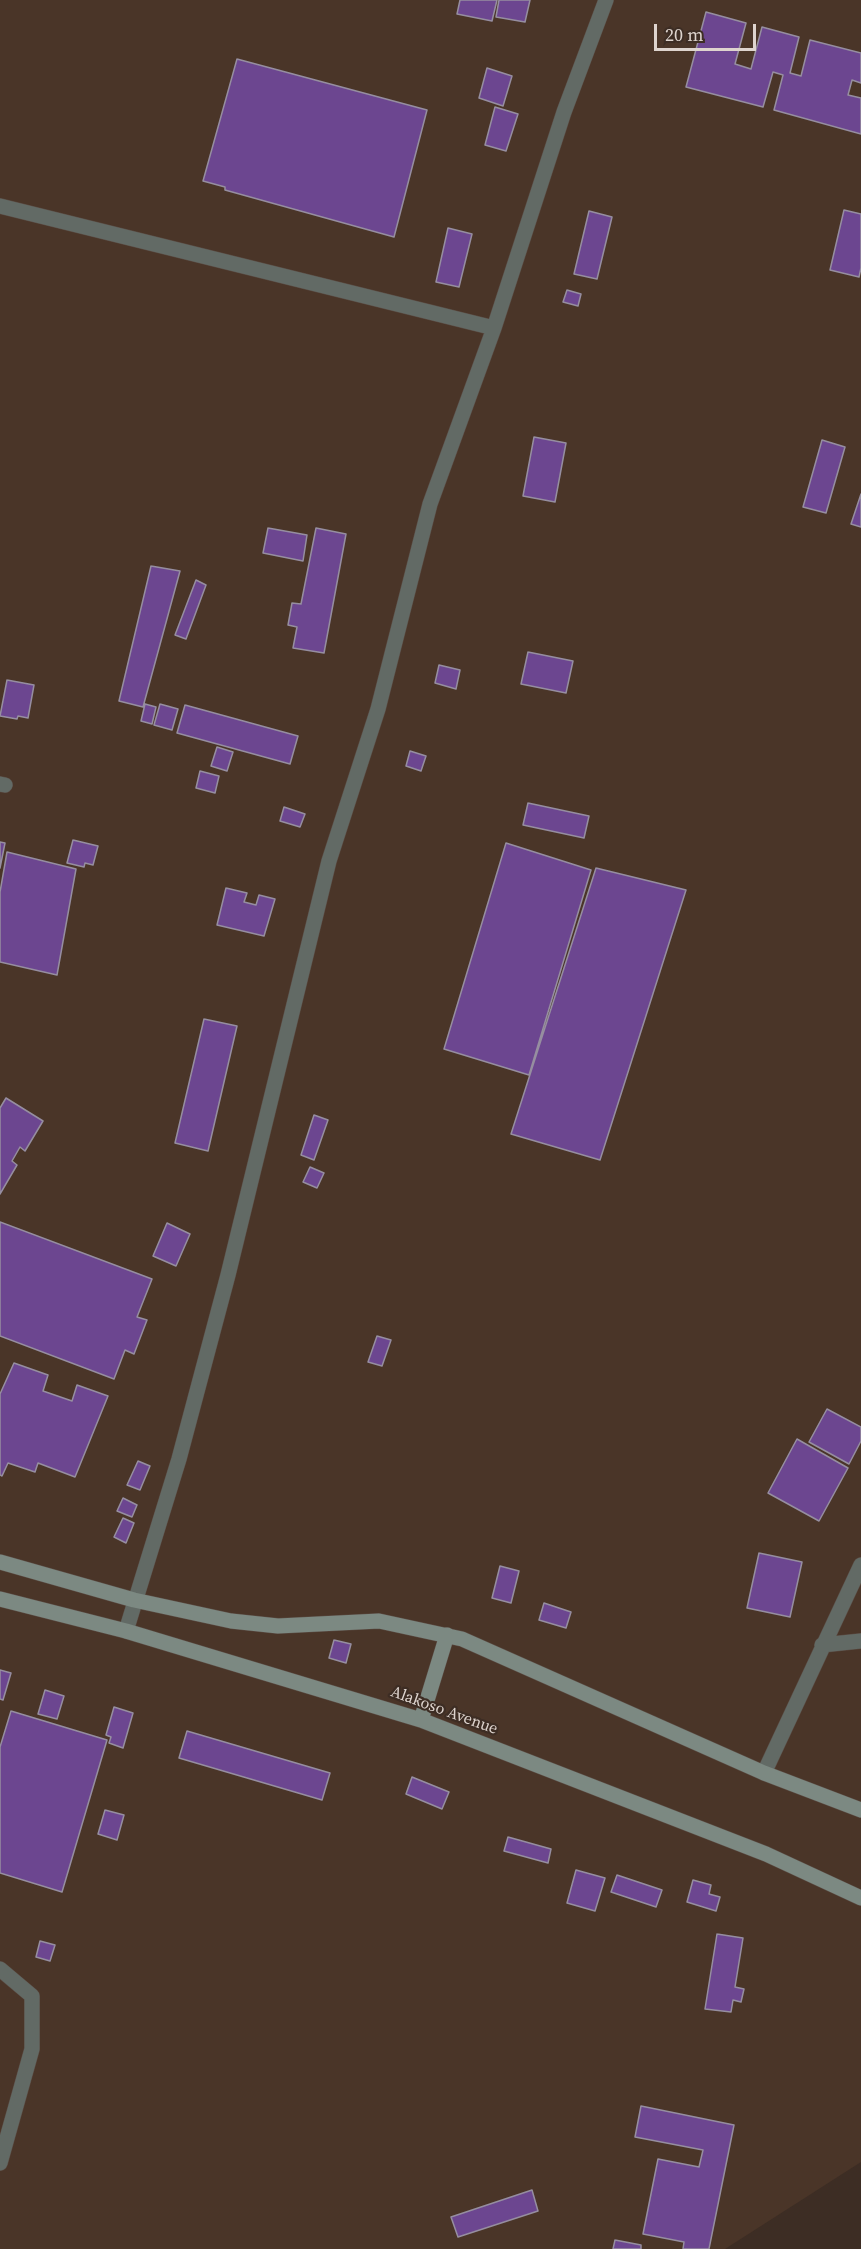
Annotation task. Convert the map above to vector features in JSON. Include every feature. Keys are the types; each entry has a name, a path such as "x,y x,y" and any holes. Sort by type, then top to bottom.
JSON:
{"street":[{"path":"0,1562 134,1600 231,1621 278,1626 379,1621 462,1639 764,1773 861,1810"},
{"name":"Alakoso Avenue","path":"0,1599 126,1631 421,1720 766,1854 861,1898"},
{"path":"421,1720 447,1635"}],"lane":[{"path":"126,1631 179,1459 228,1275 329,861 378,709 430,504 494,328 564,112 606,0"},
{"path":"0,206 494,328"},
{"path":"764,1773 861,1565"},
{"path":"822,1645 861,1641"},
{"path":"0,1969 32,1996 32,2049 0,2163"}],"shaded area":[{"path":"0,0 861,0 861,2162 725,2249 0,2249"}],"building":[{"path":"460,0 497,0 492,21 457,14"},
{"path":"499,0 530,0 525,22 496,17"},
{"path":"706,12 746,23 735,64 751,69 762,27 799,37 790,73 801,76 810,40 861,53 861,83 852,80 848,95 861,98 861,134 774,110 783,75 773,72 763,107 686,87"},
{"path":"237,59 427,110 394,237 225,190 225,187 203,181"},
{"path":"487,68 512,76 503,106 479,98"},
{"path":"495,107 518,114 506,151 485,145"},
{"path":"844,210 861,214 859,277 830,270"},
{"path":"589,211 612,217 597,279 574,274"},
{"path":"448,228 472,234 459,287 436,282"},
{"path":"567,290 581,294 578,306 563,302"},
{"path":"534,437 566,443 555,502 523,496"},
{"path":"822,440 845,447 826,513 803,507"},
{"path":"861,494 861,527 851,524"},
{"path":"268,528 307,535 303,561 263,553"},
{"path":"316,528 346,534 324,653 293,648 297,627 288,625 292,603 301,604"},
{"path":"151,566 180,571 143,707 119,701"},
{"path":"196,580 206,585 186,639 175,635"},
{"path":"528,652 573,661 566,693 521,684"},
{"path":"439,665 460,670 456,689 435,683"},
{"path":"7,680 34,685 28,718 0,716"},
{"path":"145,704 156,707 152,724 141,721"},
{"path":"160,704 178,709 172,730 154,725"},
{"path":"185,705 298,736 290,764 177,733"},
{"path":"217,747 233,752 227,771 211,766"},
{"path":"410,751 426,756 421,771 406,766"},
{"path":"200,771 219,776 215,793 196,788"},
{"path":"528,803 589,816 584,838 523,825"},
{"path":"284,807 305,814 300,827 280,821"},
{"path":"73,840 98,846 93,865 85,863 84,867 67,863"},
{"path":"0,842 5,843 0,868"},
{"path":"506,843 591,870 529,1075 444,1049"},
{"path":"7,852 76,869 57,975 0,962 0,892"},
{"path":"596,868 686,890 600,1160 511,1134"},
{"path":"226,888 247,893 244,902 256,905 259,895 275,899 264,936 217,925"},
{"path":"204,1019 237,1026 208,1151 175,1143"},
{"path":"6,1098 43,1121 25,1151 20,1147 12,1161 17,1165 0,1194 0,1108"},
{"path":"314,1115 328,1120 314,1160 301,1155"},
{"path":"310,1167 324,1173 317,1188 303,1182"},
{"path":"0,1222 152,1279 137,1317 147,1320 134,1354 125,1350 114,1379 0,1336"},
{"path":"167,1223 190,1234 176,1266 153,1256"},
{"path":"377,1336 391,1340 382,1366 368,1362"},
{"path":"14,1363 48,1375 43,1391 72,1401 77,1385 108,1396 75,1477 38,1463 35,1472 8,1463 2,1476 0,1475 0,1394"},
{"path":"827,1409 861,1427 861,1441 849,1464 809,1442"},
{"path":"797,1439 848,1468 819,1521 768,1493"},
{"path":"138,1461 150,1466 140,1490 127,1485"},
{"path":"123,1498 137,1505 132,1517 117,1511"},
{"path":"123,1518 134,1523 126,1543 114,1537"},
{"path":"759,1553 802,1562 790,1617 747,1608"},
{"path":"500,1566 519,1571 511,1603 492,1598"},
{"path":"544,1603 571,1612 566,1628 539,1620"},
{"path":"334,1640 351,1644 346,1663 329,1658"},
{"path":"0,1670 11,1673 3,1700 0,1699"},
{"path":"45,1690 64,1696 57,1719 38,1714"},
{"path":"114,1707 133,1713 123,1748 109,1743 111,1737 106,1735"},
{"path":"11,1711 107,1740 62,1892 0,1873 0,1747"},
{"path":"187,1731 330,1773 322,1800 179,1758"},
{"path":"412,1777 449,1792 442,1809 406,1794"},
{"path":"105,1810 124,1815 117,1840 98,1834"},
{"path":"508,1837 551,1849 548,1863 504,1851"},
{"path":"576,1870 605,1878 595,1911 567,1903"},
{"path":"617,1875 662,1890 656,1907 611,1892"},
{"path":"693,1880 711,1885 709,1894 720,1897 716,1911 687,1902"},
{"path":"717,1934 743,1938 735,1987 744,1989 741,2002 733,2000 731,2012 705,2009"},
{"path":"40,1941 55,1945 50,1961 36,1957"},
{"path":"641,2106 734,2125 709,2249 683,2249 684,2242 643,2234 658,2159 699,2167 703,2150 635,2137"},
{"path":"532,2190 538,2211 458,2237 451,2217"},
{"path":"615,2240 641,2245 641,2249 613,2249"}]}
